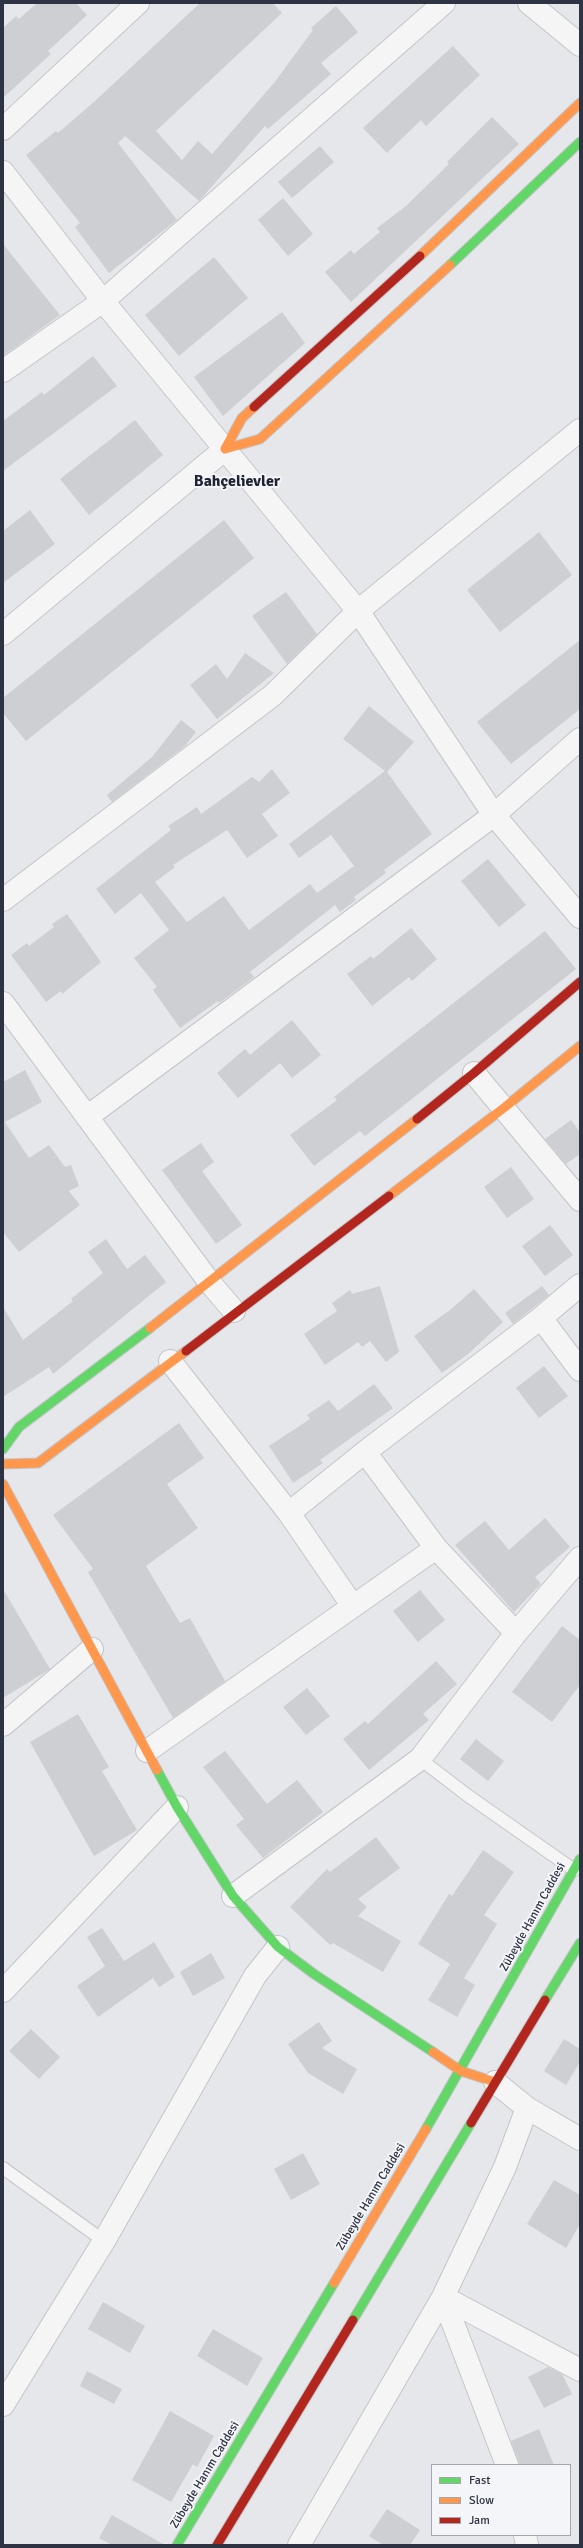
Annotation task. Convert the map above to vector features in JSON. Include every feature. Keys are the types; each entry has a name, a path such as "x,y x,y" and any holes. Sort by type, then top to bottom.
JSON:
{"street":[{"path":"3,129 138,3"},
{"path":"3,371 103,301 444,3"},
{"path":"529,3 580,45"},
{"path":"3,634 225,449 242,418 422,254 580,103"},
{"path":"225,449 260,439 446,269 580,142"},
{"path":"3,172 103,301 358,611 494,815 580,917"},
{"path":"3,900 273,695 358,611 580,430"},
{"path":"87,1117 494,815 580,739"},
{"path":"3,1449 19,1427 210,1283 474,1073 580,982"},
{"path":"3,1003 210,1283 234,1311"},
{"path":"3,1464 38,1463 234,1311 505,1107 580,1046"},
{"path":"474,1073 505,1107 580,1200"},
{"path":"289,1513 365,1452 541,1318 580,1285"},
{"path":"541,1318 580,1370"},
{"path":"170,1361 289,1513 352,1605"},
{"path":"365,1452 436,1548 516,1633"},
{"path":"3,1484 177,1807 233,1896 278,1947 461,2071 495,2082 528,2108 580,2139"},
{"path":"147,1751 352,1605 436,1548"},
{"path":"233,1896 420,1759 516,1633 580,1558"},
{"path":"3,1725 92,1649"},
{"path":"3,1991 177,1807"},
{"name":"Zübeyde Hanım Caddesi","path":"177,2545 461,2071 580,1859"},
{"path":"217,2545 580,1943"},
{"path":"3,2406 104,2241 255,1976 278,1947"},
{"path":"299,2545 443,2297 504,2167 528,2108"},
{"path":"443,2297 580,2370"},
{"path":"443,2297 507,2464"}],"lane":[{"path":"420,1759 467,1795 574,1870"},
{"path":"3,2168 104,2241"}],"building":[{"path":"37,3 76,3 87,15 48,51 51,54 3,98 3,28 16,16 19,19"},
{"path":"200,3 273,3 282,13 156,131 182,160 198,141 212,154 274,83 313,30 311,28 336,6 358,32 321,63 331,74 268,129 265,126 199,201 125,136 118,143 177,220 109,273 75,227 80,223 26,155 56,131 58,133 95,101"},
{"path":"453,46 480,75 426,126 421,120 387,153 363,128"},
{"path":"492,117 519,144 351,302 325,272 351,250 354,254 380,232 377,228 406,206 449,164 447,162"},
{"path":"320,146 334,162 292,198 278,182"},
{"path":"283,198 313,234 288,256 258,220"},
{"path":"3,244 60,315 3,356"},
{"path":"214,257 248,298 179,356 145,315"},
{"path":"282,312 305,343 223,416 194,377"},
{"path":"93,356 117,386 3,471 3,421 42,392 44,395"},
{"path":"135,420 163,455 89,515 60,479"},
{"path":"30,510 55,544 3,583 3,531"},
{"path":"224,520 254,558 26,741 3,713 3,698"},
{"path":"539,532 572,575 500,632 467,590"},
{"path":"286,592 317,634 287,664 252,616"},
{"path":"580,640 580,709 511,764 477,722"},
{"path":"245,653 274,673 217,719 190,685 216,664 227,679"},
{"path":"369,706 414,742 387,772 432,834 384,870 386,873 354,897 356,900 340,912 335,905 250,972 254,977 219,1003 218,1001 180,1028 153,990 157,987 134,958 169,930 141,893 115,914 96,889 171,830 168,826 197,807 201,814 252,777 259,782 272,769 290,793 262,814 278,836 247,858 227,830 173,865 175,867 155,882 187,922 224,896 249,930 310,884 317,893 354,866 331,835 299,858 289,844 385,771 343,739"},
{"path":"181,720 196,732 185,746 112,802 107,795 152,757"},
{"path":"488,859 526,905 499,927 461,881"},
{"path":"67,914 101,962 62,994 61,991 46,1002 11,955 27,943 29,946 54,927 52,924"},
{"path":"411,928 437,959 412,981 409,977 372,1006 347,974 371,956 373,959"},
{"path":"545,931 576,969 365,1136 360,1131 314,1166 290,1135 337,1100 334,1097"},
{"path":"292,1020 321,1055 292,1078 280,1063 238,1098 217,1073 245,1049 250,1055"},
{"path":"25,1070 42,1102 5,1122 29,1158 49,1145 65,1167 71,1165 79,1186 69,1191 80,1205 19,1252 3,1232 3,1082"},
{"path":"571,1120 580,1132 580,1154 566,1164 545,1139"},
{"path":"201,1143 214,1162 202,1171 242,1225 216,1244 162,1170"},
{"path":"511,1167 534,1199 507,1218 484,1187"},
{"path":"550,1225 573,1255 545,1276 522,1246"},
{"path":"106,1239 127,1269 145,1255 166,1282 53,1374 49,1367 3,1397 3,1307 23,1340 73,1301 71,1299 103,1273 88,1252"},
{"path":"380,1286 399,1352 386,1362 370,1341 362,1347 358,1342 325,1365 304,1334 337,1311 332,1303 350,1290 352,1294"},
{"path":"542,1286 549,1295 513,1324 505,1313"},
{"path":"474,1289 503,1322 468,1354 442,1373 414,1336 450,1310"},
{"path":"544,1366 568,1396 539,1418 516,1388"},
{"path":"374,1384 393,1408 320,1460 323,1463 293,1483 269,1446 310,1419 307,1415 329,1400 338,1411"},
{"path":"179,1423 204,1458 167,1484 198,1528 146,1566 180,1623 190,1618 225,1681 173,1718 88,1572 93,1569 53,1515"},
{"path":"545,1518 570,1547 535,1577 541,1584 514,1612 455,1545 485,1521 509,1550"},
{"path":"3,1589 50,1669 3,1698"},
{"path":"420,1590 445,1620 418,1642 393,1611"},
{"path":"562,1626 580,1640 580,1685 552,1722 512,1692"},
{"path":"436,1661 457,1684 423,1714 429,1720 369,1770 343,1739 365,1721 368,1724"},
{"path":"307,1688 330,1716 306,1735 283,1707"},
{"path":"78,1714 109,1767 102,1771 137,1830 94,1856 30,1742"},
{"path":"476,1739 504,1761 488,1781 460,1759"},
{"path":"225,1751 267,1804 297,1780 323,1812 263,1858 236,1825 244,1819 203,1767"},
{"path":"376,1837 400,1868 358,1899 367,1907 358,1916 401,1941 383,1972 333,1943 330,1945 290,1907 327,1869 330,1872"},
{"path":"483,1850 514,1872 484,1915 497,1924 464,1978 475,1985 457,2017 428,2000 450,1964 418,1944 449,1894 452,1896"},
{"path":"102,1928 124,1961 154,1942 175,1977 159,1987 153,1978 98,2017 77,1986 105,1966 87,1937"},
{"path":"211,1953 225,1978 193,1996 180,1972"},
{"path":"319,2022 332,2041 322,2048 357,2069 343,2094 308,2073 288,2044"},
{"path":"31,2029 60,2057 39,2079 9,2051"},
{"path":"564,2039 580,2049 580,2062 566,2085 544,2071"},
{"path":"303,2153 320,2184 291,2200 274,2169"},
{"path":"554,2180 580,2195 580,2224 566,2248 527,2224"},
{"path":"103,2302 145,2326 130,2353 88,2329"},
{"path":"213,2329 263,2358 247,2386 197,2356"},
{"path":"548,2367 562,2374 572,2394 544,2408 528,2377"},
{"path":"87,2371 122,2389 114,2404 80,2386"},
{"path":"170,2411 214,2436 197,2467 193,2464 171,2502 132,2480"},
{"path":"539,2429 554,2464 520,2464 511,2441"},
{"path":"387,2509 420,2530 410,2545 383,2545 369,2536"},
{"path":"112,2515 165,2545 112,2545 99,2538"}],"traffic: fast":[{"path":"450,265 580,142"},
{"path":"3,1449 19,1427 150,1328"},
{"path":"157,1770 177,1807 233,1896 278,1947 314,1974 433,2052"},
{"path":"426,2129 580,1859"},
{"path":"545,2000 580,1943"},
{"path":"353,2320 471,2123"},
{"path":"177,2545 334,2283"}],"traffic: slow":[{"path":"420,256 580,103"},
{"path":"254,407 242,418 225,449 260,439 450,265"},
{"path":"389,1196 505,1107 580,1046"},
{"path":"150,1328 417,1119"},
{"path":"3,1464 38,1463 186,1351"},
{"path":"3,1484 157,1770"},
{"path":"433,2052 461,2071 495,2082"},
{"path":"334,2283 426,2129"}],"traffic: jam":[{"path":"254,407 420,256"},
{"path":"417,1119 474,1073 580,982"},
{"path":"186,1351 389,1196"},
{"path":"471,2123 545,2000"},
{"path":"217,2545 353,2320"}],"district":[{"name":"Bahçelievler","path":"237,482"}]}
